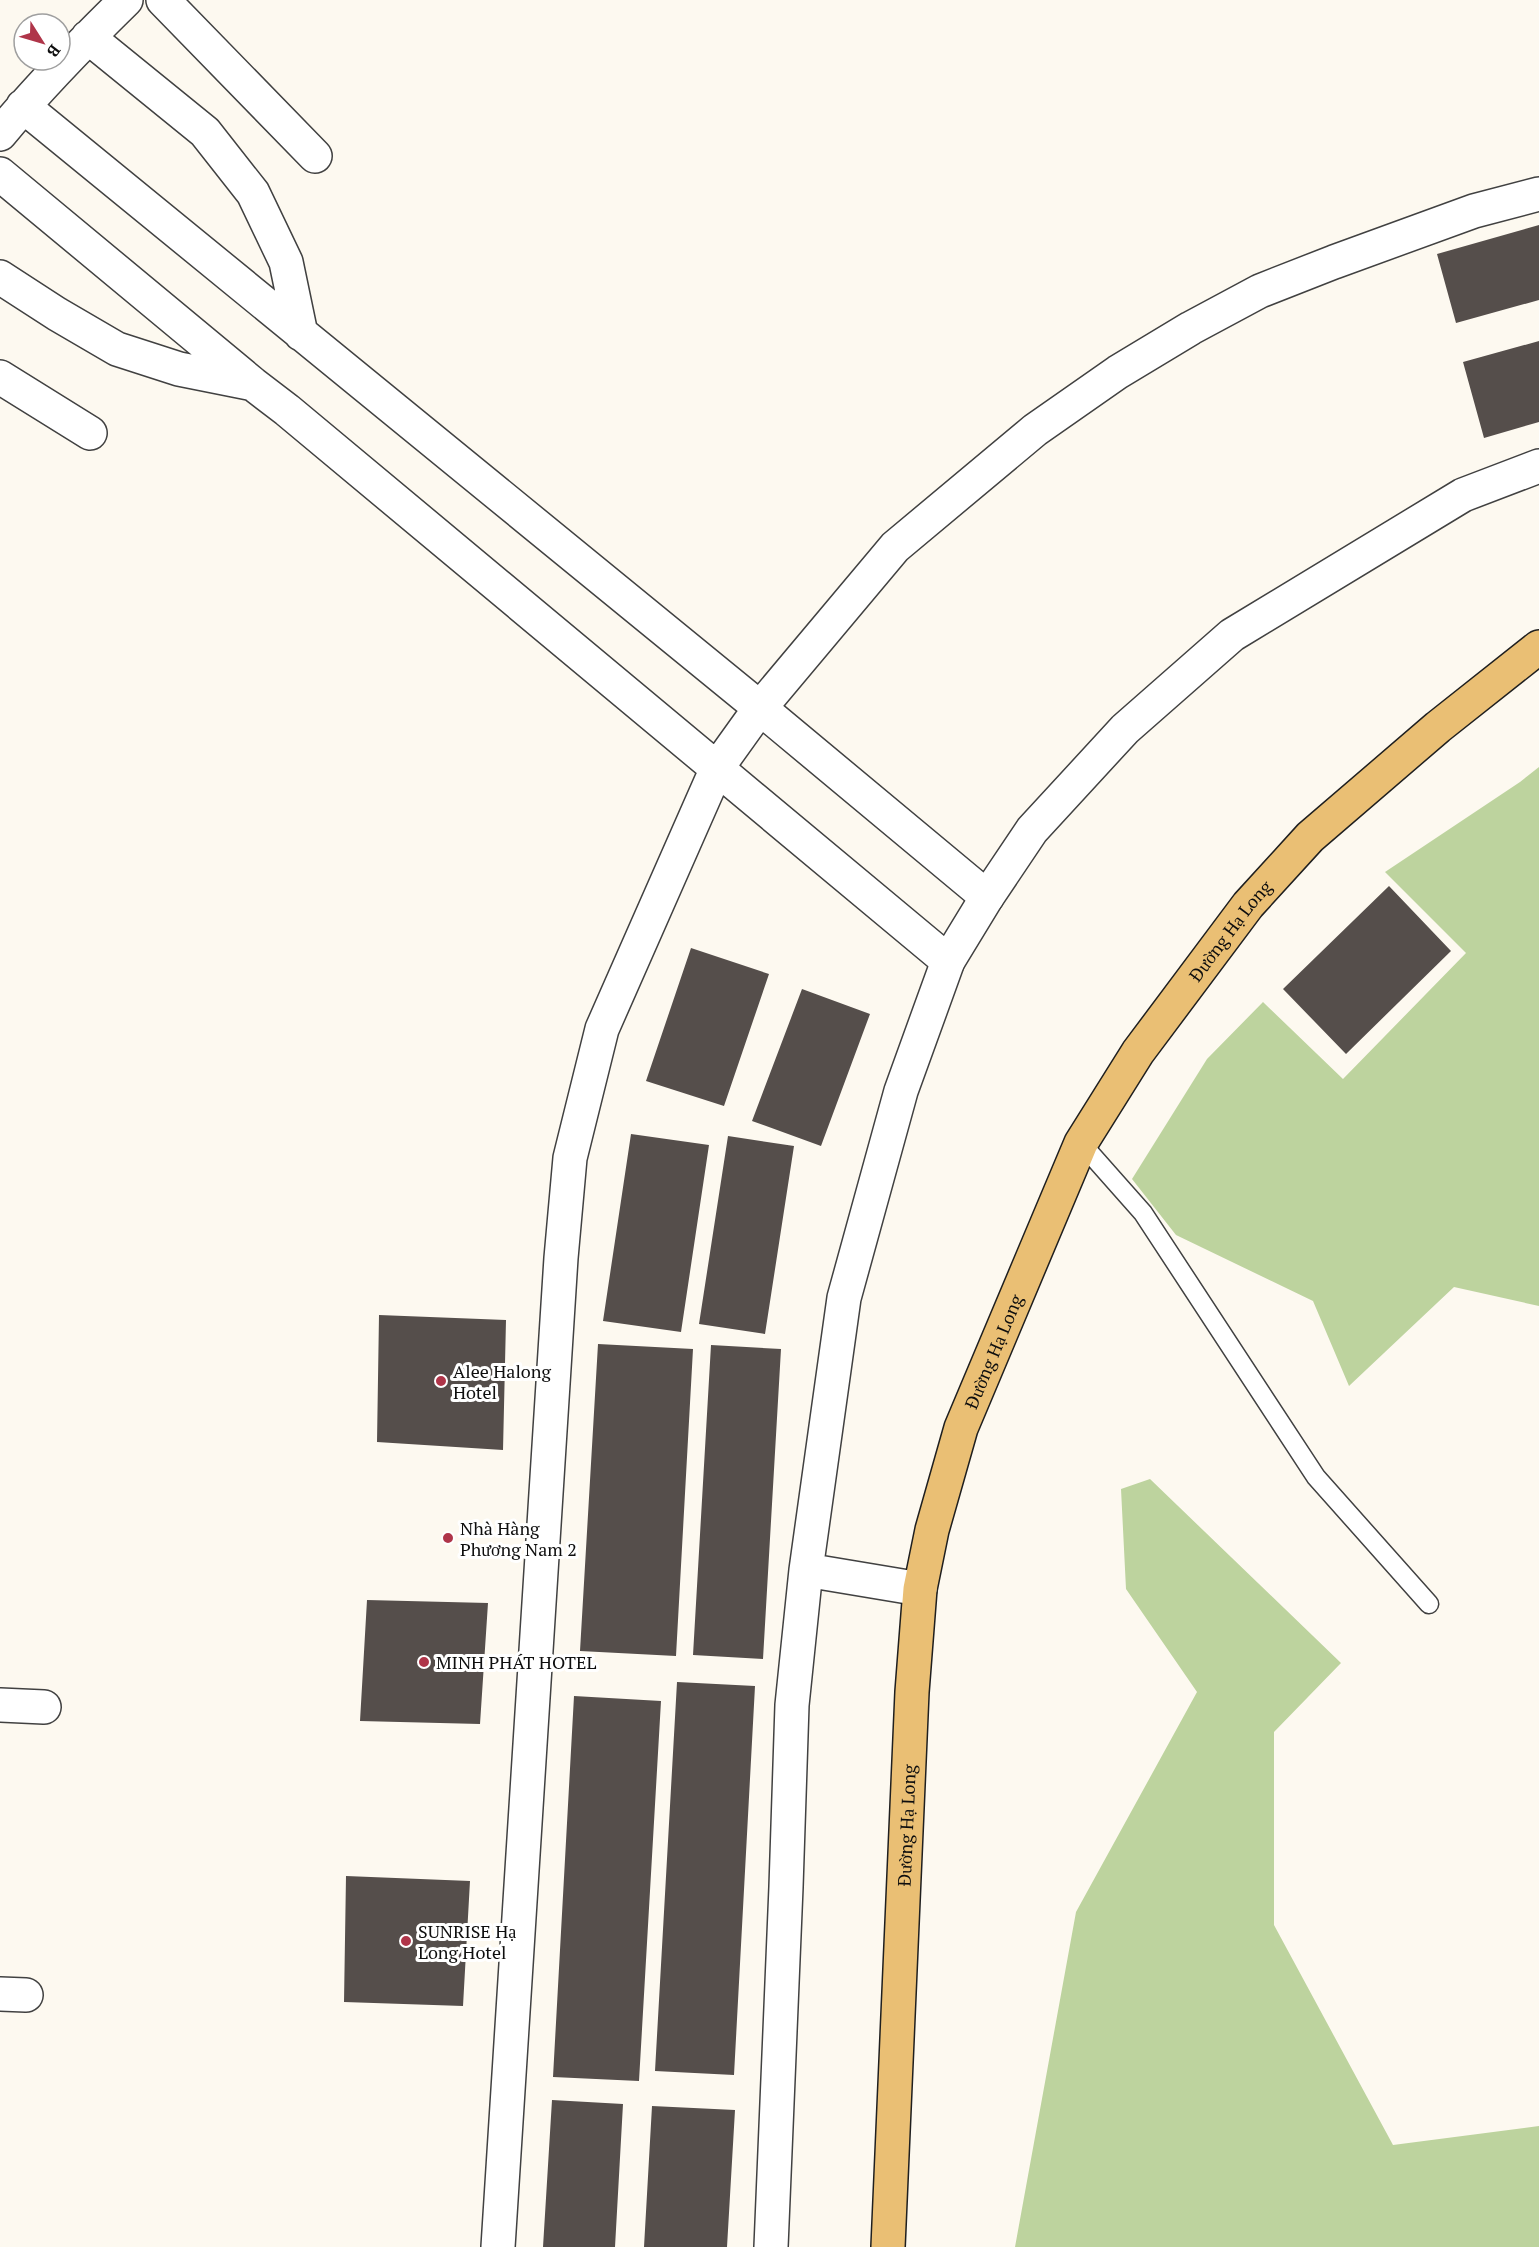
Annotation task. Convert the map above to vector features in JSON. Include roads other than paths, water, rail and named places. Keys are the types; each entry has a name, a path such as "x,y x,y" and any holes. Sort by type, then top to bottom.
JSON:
{"main road":[{"name":"Đường Hạ Long","path":"888,2247 912,1704 920,1589 932,1530 961,1428 1081,1143 1138,1052 1248,905 1310,837 1438,727 1539,647"}],"street":[{"path":"0,134 23,106 126,0"},
{"path":"163,0 315,156"},
{"path":"88,37 205,132 253,193 286,262 301,334"},
{"path":"23,106 987,897"},
{"path":"0,174 253,384 306,425 948,961"},
{"path":"498,2247 557,1305 570,1158 602,1029 717,768 759,708 895,548 1035,430 1118,372 1191,328 1260,291 1474,211 1539,194"},
{"path":"0,277 117,349 179,369 253,384"},
{"path":"0,377 90,433"},
{"path":"771,2247 792,1705 806,1570 844,1299 900,1091 948,961 1032,830 1125,729 1232,635 1464,495 1539,466"},
{"path":"806,1570 920,1589"},
{"path":"0,1705 44,1707"}],"lane":[{"path":"1081,1143 1143,1213 1316,1477 1429,1604"}],"place":[{"name":"Alee Halong Hotel","path":"441,1381"},
{"name":"Nhà Hàng Phương Nam 2","path":"448,1538"},
{"name":"MINH PHÁT HOTEL","path":"424,1662"},
{"name":"SUNRISE Hạ Long Hotel","path":"406,1941"}]}
